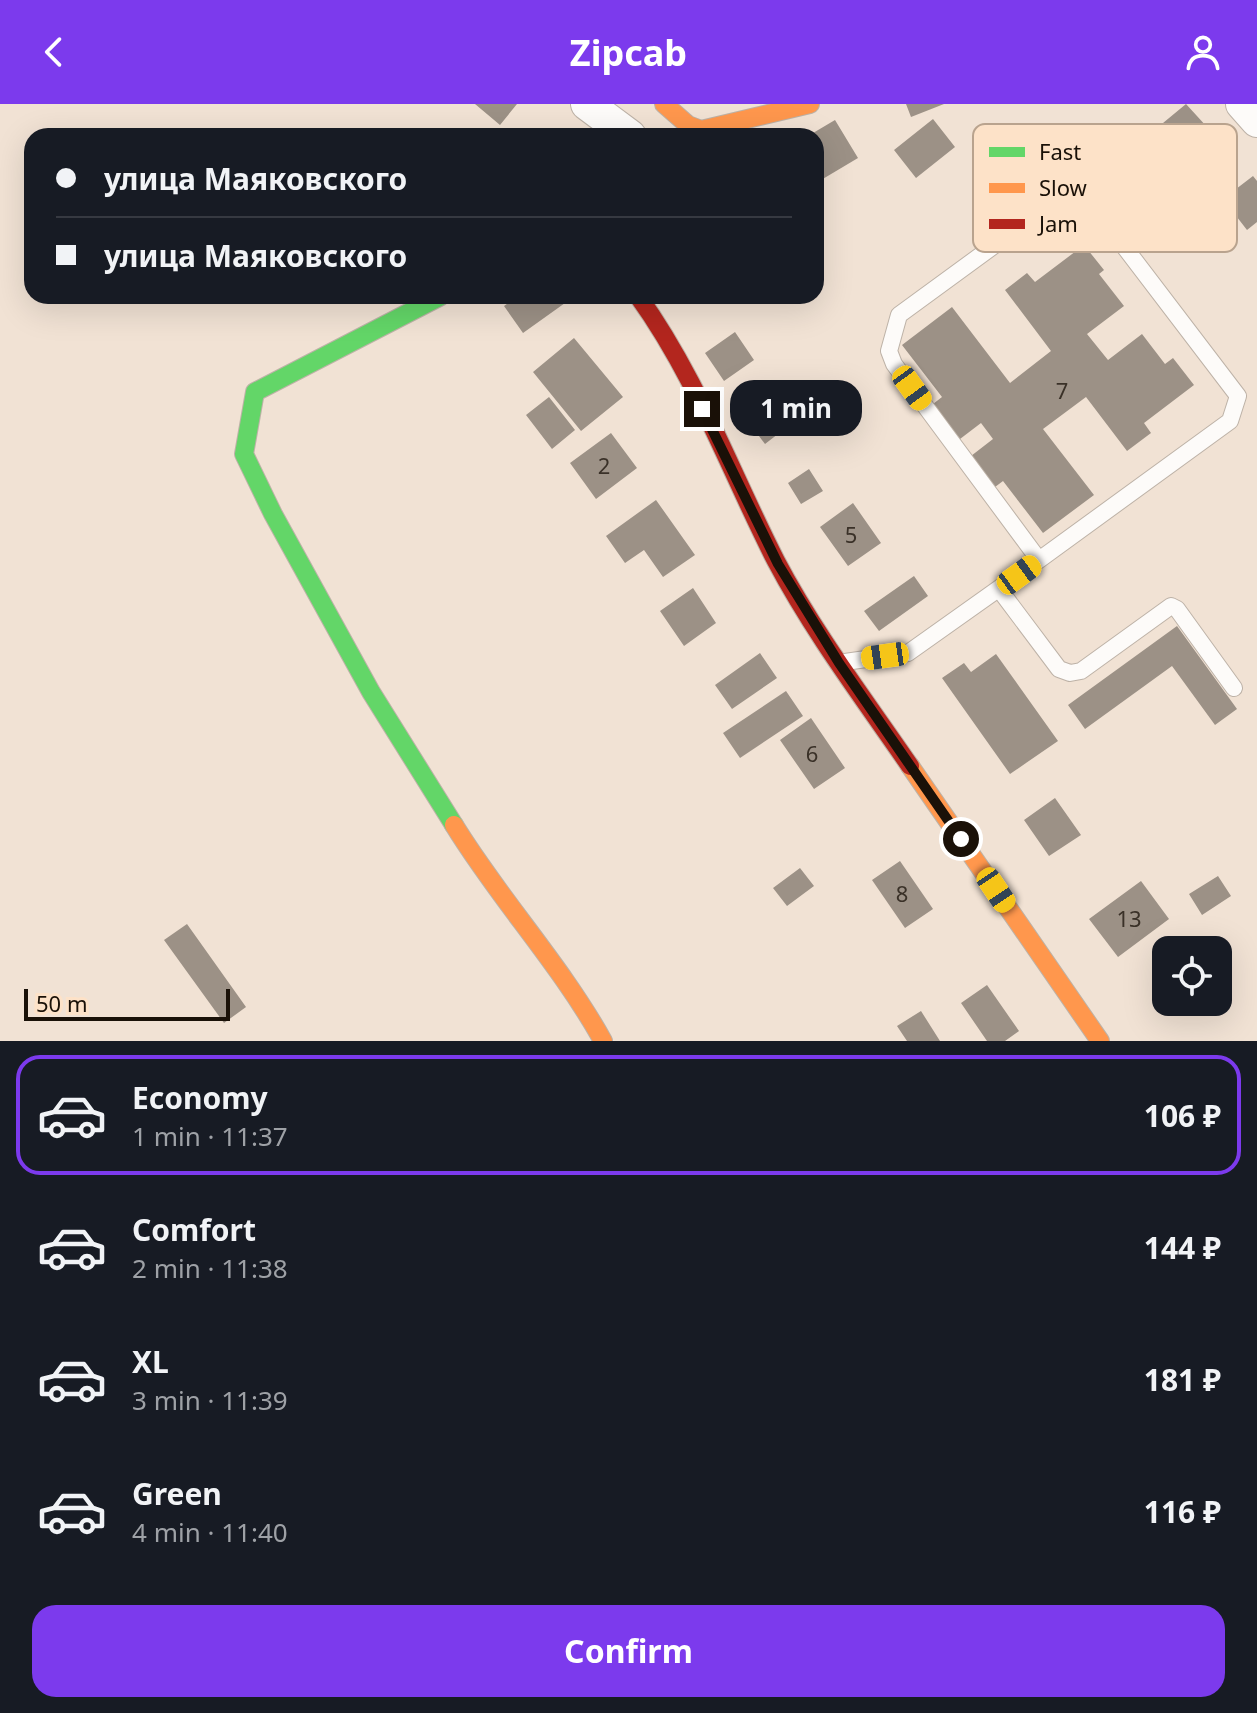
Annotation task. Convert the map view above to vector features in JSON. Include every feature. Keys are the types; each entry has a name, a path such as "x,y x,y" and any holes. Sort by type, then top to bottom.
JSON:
{"street":[{"path":"587,104 619,128"},
{"path":"644,128 664,104 696,128"},
{"path":"709,128 810,104"},
{"path":"1242,104 1257,121"},
{"path":"426,304 255,392 244,454 273,514 371,692 486,877 582,1003 603,1041"},
{"path":"644,304 664,332 778,564 839,663 1100,1041"}],"lane":[{"path":"985,252 899,315 889,351 894,364 1039,560"},
{"path":"839,663 908,653 1230,421 1238,396 1128,252"},
{"path":"999,589 1049,659 1059,669 1070,673 1081,671 1171,606 1177,609 1234,688"}],"building":[{"path":"475,104 517,104 500,125"},
{"path":"906,104 944,104 911,117"},
{"path":"1186,104 1204,124 1164,124"},
{"path":"933,119 955,147 916,178 894,150"},
{"path":"835,120 858,158 824,178 824,128 822,128"},
{"path":"1253,176 1257,181 1257,222 1247,230 1237,217 1237,188"},
{"path":"1075,252 1090,252 1104,270 1099,274 1124,306 1087,334 1108,360 1142,334 1165,364 1173,358 1194,385 1144,423 1151,433 1127,451 1086,397 1043,429 1094,495 1043,533 1003,481 995,487 971,456 993,439 981,423 960,439 933,404 942,397 902,345 952,307 1010,383 1051,351 1005,290 1027,273 1035,282"},
{"path":"507,304 564,304 523,333 504,306"},
{"path":"735,332 754,360 724,381 705,353"},
{"path":"574,338 623,397 581,431 533,372"},
{"path":"773,389 796,420 765,444 741,412"},
{"path":"549,397 575,430 552,449 526,415"},
{"path":"611,433 637,468 596,499 570,463"},
{"path":"809,469 823,491 801,504 788,483"},
{"path":"656,500 695,555 663,577 644,550 625,563 606,536"},
{"path":"853,503 881,543 848,566 820,527"},
{"path":"914,576 928,596 879,631 864,611"},
{"path":"693,588 716,623 684,646 660,611"},
{"path":"1177,626 1237,709 1215,725 1172,666 1085,729 1068,705"},
{"path":"760,653 777,678 732,709 715,685"},
{"path":"996,654 1058,741 1010,774 942,678 964,663 971,672"},
{"path":"786,691 803,716 740,758 723,733"},
{"path":"811,718 845,768 814,789 780,740"},
{"path":"1055,798 1081,835 1049,856 1024,820"},
{"path":"900,861 933,909 905,928 872,880"},
{"path":"800,868 814,886 787,906 773,888"},
{"path":"1218,876 1231,896 1202,915 1189,894"},
{"path":"1141,881 1169,919 1118,957 1089,919"},
{"path":"187,924 246,1007 224,1023 164,940"},
{"path":"987,985 1019,1031 1005,1041 987,1041 961,1003"},
{"path":"921,1011 940,1041 907,1041 897,1026"}],"traffic: fast":[{"path":"426,304 255,392 244,454 273,514 371,692 454,825"}],"traffic: slow":[{"path":"664,104 696,128"},
{"path":"709,128 810,104"},
{"path":"910,766 1100,1041"},
{"path":"454,825 568,986 603,1041"}],"traffic: jam":[{"path":"643,304 678,359 776,561 806,614 910,766"}],"route":[{"path":"702,409 778,564 839,663 961,839"}]}
